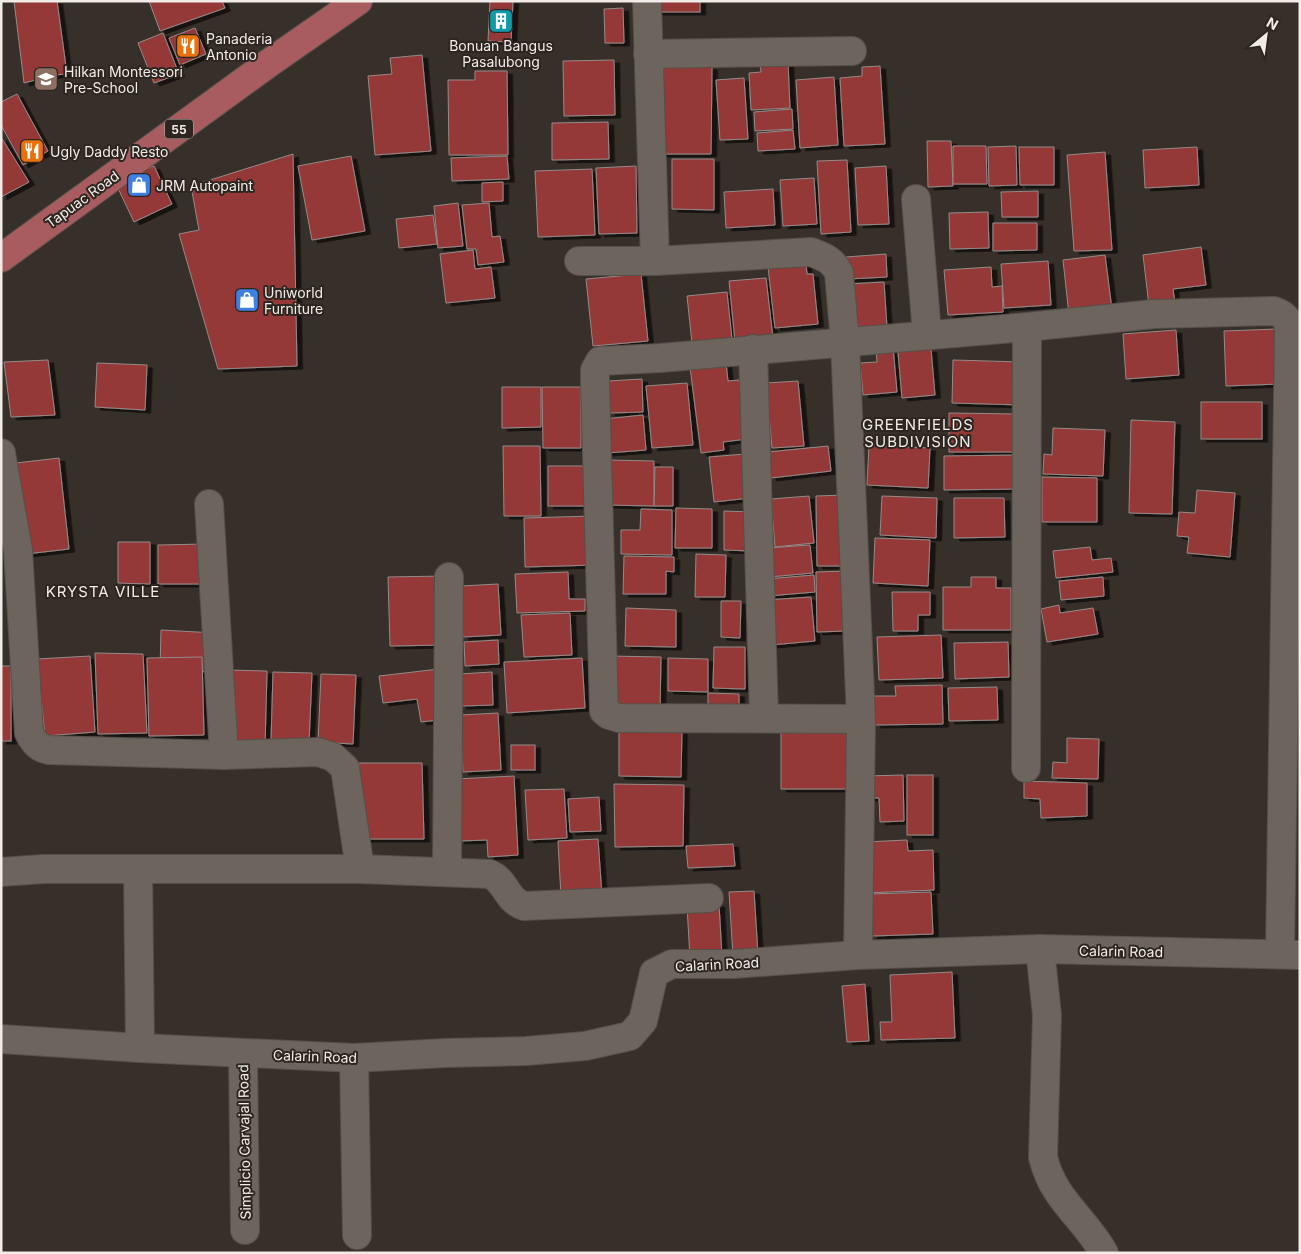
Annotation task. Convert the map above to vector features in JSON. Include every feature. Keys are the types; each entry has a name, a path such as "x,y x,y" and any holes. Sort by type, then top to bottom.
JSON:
{"main road":[{"name":"Tapuac Road","path":"1,258 269,62 358,1"}],"street":[{"path":"647,1 655,261"},
{"path":"648,54 852,51"},
{"path":"916,199 927,334"},
{"path":"578,261 655,261 811,252 826,257 835,264 839,273 846,342 861,719 858,955"},
{"path":"861,719 619,718 609,715 604,711 602,700 595,370 600,361 660,358 1027,327 1154,314 1274,311 1283,314 1288,319 1289,330 1290,955"},
{"path":"1026,768 1027,327"},
{"path":"753,350 764,718"},
{"path":"1,453 18,550 29,732 34,742 40,748 49,750 224,755 318,752 333,757 345,768 360,869"},
{"path":"209,504 224,755"},
{"path":"447,872 449,577"},
{"path":"1,872 42,869 360,869 447,872 490,874 502,882 511,899 524,906 709,898"},
{"path":"138,870 140,1048"},
{"path":"1040,949 1047,1015 1044,1157 1047,1173 1054,1188 1104,1253"},
{"name":"Calarin Road","path":"1,1039 140,1048 354,1058 445,1053 526,1052 585,1046 630,1036 643,1021 654,974 672,964 733,964 858,955 1040,949 1290,955"},
{"name":"Simplicio Carvajal Road","path":"243,1053 245,1230"},
{"path":"354,1058 358,1235"}],"building":[{"path":"14,1 57,1 67,74 54,75 24,83"},
{"path":"149,1 222,1 225,8 160,31"},
{"name":"Bonuan Bangus Pasalubong","path":"490,1 513,1 511,42 488,41"},
{"path":"656,1 700,1 700,12 656,12"},
{"path":"623,8 624,43 605,43 604,9"},
{"name":"Panaderia Antonio","path":"195,28 206,54 180,65 169,38"},
{"path":"163,33 179,74 154,83 138,43"},
{"path":"422,55 431,151 375,155 368,76 392,74 390,58"},
{"path":"614,60 615,115 564,116 563,61"},
{"path":"788,63 790,108 751,110 749,73 761,72 760,64"},
{"path":"659,66 712,67 711,154 658,154"},
{"path":"880,66 885,144 844,146 840,78 862,76 862,67"},
{"path":"475,71 507,71 508,155 449,155 448,80 475,80"},
{"path":"834,77 838,145 800,148 796,80"},
{"path":"744,78 748,139 720,140 716,80"},
{"path":"17,94 48,151 23,165 1,125 1,102"},
{"path":"792,109 793,129 755,131 754,112"},
{"path":"608,122 609,159 552,160 552,123"},
{"path":"793,130 795,149 758,151 757,133"},
{"path":"1,137 29,182 1,197"},
{"path":"927,141 951,141 953,186 928,187"},
{"path":"953,146 986,146 987,184 953,184"},
{"path":"1016,146 1017,185 989,186 988,147"},
{"path":"1019,147 1054,147 1054,185 1020,185"},
{"path":"1197,147 1199,185 1145,188 1143,150"},
{"path":"1105,152 1112,250 1074,251 1067,155"},
{"name":"Uniworld Furniture","path":"293,154 297,366 218,369 179,234 199,230 191,186"},
{"path":"351,156 365,231 312,240 298,166"},
{"path":"507,156 509,179 452,181 451,158"},
{"path":"672,159 714,159 714,210 672,209"},
{"path":"847,160 851,232 821,234 817,161"},
{"path":"154,166 172,204 134,222 116,184"},
{"path":"636,166 637,233 599,234 596,168"},
{"path":"886,166 889,224 858,225 855,168"},
{"path":"592,169 595,235 538,237 535,171"},
{"path":"814,178 817,224 783,226 780,180"},
{"path":"503,182 503,201 482,202 482,183"},
{"path":"773,189 775,225 726,228 724,192"},
{"path":"1038,191 1038,217 1002,217 1001,192"},
{"path":"458,203 463,246 438,248 434,206"},
{"path":"489,203 492,237 500,236 504,262 478,265 476,249 467,249 462,205"},
{"path":"988,212 989,248 950,249 949,213"},
{"path":"433,215 437,244 399,248 396,219"},
{"path":"993,223 1037,223 1037,250 993,251"},
{"path":"1201,247 1206,285 1173,289 1175,303 1149,306 1143,255"},
{"path":"473,250 475,269 491,267 495,298 446,303 440,254"},
{"path":"886,254 887,277 848,279 846,257"},
{"path":"1105,255 1112,310 1069,315 1063,260"},
{"path":"1048,261 1051,305 1004,308 1001,264"},
{"path":"806,264 807,274 813,274 818,324 775,328 768,267"},
{"path":"991,267 992,287 1002,286 1003,312 948,315 944,270"},
{"path":"641,274 648,341 593,346 586,279"},
{"path":"766,278 773,338 735,341 729,281"},
{"path":"884,282 887,328 851,330 848,284"},
{"path":"727,292 732,339 692,343 687,296"},
{"path":"1277,329 1280,384 1226,386 1224,331"},
{"path":"1176,330 1179,375 1126,379 1123,334"},
{"path":"893,347 897,392 863,395 860,363 877,362 876,349"},
{"path":"931,349 935,395 902,398 898,352"},
{"path":"48,360 55,415 11,417 4,362"},
{"path":"953,360 1022,362 1022,405 952,403"},
{"path":"97,363 147,365 145,410 95,407"},
{"path":"726,363 728,381 739,380 747,439 723,442 724,450 701,453 690,367"},
{"path":"642,379 643,412 610,413 608,381"},
{"path":"798,381 804,446 772,448 766,383"},
{"path":"687,383 693,445 652,448 646,386"},
{"path":"502,387 541,387 541,427 502,428"},
{"path":"542,387 581,387 581,448 543,448"},
{"path":"1201,402 1262,402 1262,439 1201,439"},
{"path":"949,413 1018,414 1018,452 949,452"},
{"path":"643,415 646,450 607,453 604,419"},
{"path":"1131,420 1175,422 1172,514 1129,513"},
{"path":"1053,428 1105,430 1103,476 1043,474 1044,454 1052,455"},
{"path":"869,445 930,448 928,488 867,485"},
{"path":"503,446 540,446 541,516 504,516"},
{"path":"828,446 831,471 771,478 768,452"},
{"path":"745,454 750,498 714,502 709,457"},
{"path":"1017,455 1018,489 944,490 944,456"},
{"path":"59,458 69,549 26,554 16,463"},
{"path":"607,460 654,461 654,506 607,505"},
{"path":"548,466 593,466 593,506 548,506"},
{"path":"655,467 673,467 673,506 654,506"},
{"path":"1042,477 1097,478 1097,522 1042,522"},
{"path":"1197,490 1235,493 1230,557 1187,553 1189,537 1177,536 1179,512 1195,513"},
{"path":"845,495 847,566 817,566 816,496"},
{"path":"809,496 814,543 775,547 771,499"},
{"path":"882,496 937,498 936,538 880,535"},
{"path":"954,498 1004,498 1005,537 954,538"},
{"path":"676,508 712,509 712,548 675,548"},
{"path":"641,509 672,510 672,555 621,554 621,530 640,530"},
{"path":"724,511 752,512 751,551 724,550"},
{"path":"594,516 595,565 525,567 524,518"},
{"path":"875,538 930,540 928,586 873,583"},
{"path":"118,542 150,542 150,584 118,583"},
{"path":"204,544 205,584 158,584 158,545"},
{"path":"810,545 813,573 769,577 767,548"},
{"path":"1090,547 1092,560 1111,558 1113,572 1056,578 1053,551"},
{"path":"696,554 726,555 725,597 695,597"},
{"path":"624,556 674,557 674,572 666,571 666,594 623,594"},
{"path":"846,571 847,631 817,632 816,572"},
{"path":"568,572 569,599 585,599 585,611 517,613 515,574"},
{"path":"814,575 815,592 768,596 766,579"},
{"path":"443,576 445,645 390,646 388,577"},
{"path":"971,577 996,577 996,588 1011,588 1011,630 943,630 943,587 971,587"},
{"path":"1103,577 1104,596 1061,600 1059,581"},
{"path":"498,584 501,635 463,637 461,586"},
{"path":"892,592 930,592 930,615 918,615 918,631 893,631"},
{"path":"811,597 815,641 771,645 766,600"},
{"path":"721,601 741,601 740,638 721,637"},
{"path":"1059,605 1060,613 1093,608 1098,634 1047,642 1041,609"},
{"path":"626,608 676,610 676,647 625,646"},
{"path":"570,613 572,655 524,657 521,615"},
{"path":"161,630 215,633 213,672 160,670"},
{"path":"941,635 943,678 879,680 877,637"},
{"path":"498,640 499,664 465,666 464,642"},
{"path":"1008,642 1009,677 955,679 954,643"},
{"path":"714,647 745,647 745,689 713,688"},
{"path":"95,653 143,654 147,733 98,734"},
{"path":"90,656 95,732 45,736 37,659"},
{"path":"611,656 661,657 660,710 610,709"},
{"path":"202,657 204,735 149,736 147,658"},
{"path":"582,658 585,708 507,713 504,662"},
{"path":"668,658 708,659 708,692 668,691"},
{"path":"1,666 11,666 11,741 1,741"},
{"path":"439,669 446,719 421,722 417,699 383,703 379,676"},
{"path":"227,670 267,671 265,746 225,744"},
{"path":"273,672 312,673 309,743 271,742"},
{"path":"492,672 493,705 461,706 459,674"},
{"path":"321,674 356,675 353,744 318,742"},
{"path":"942,685 943,724 875,725 873,696 896,696 895,686"},
{"path":"997,687 998,720 949,721 948,688"},
{"path":"708,693 739,694 739,713 708,713"},
{"path":"498,713 501,770 463,772 460,715"},
{"path":"619,730 682,731 681,777 619,776"},
{"path":"781,731 848,732 848,789 781,789"},
{"path":"1067,738 1099,739 1098,779 1052,778 1053,762 1067,763"},
{"path":"511,745 535,745 535,770 511,770"},
{"path":"359,763 422,763 424,839 363,839"},
{"path":"903,775 904,821 880,822 879,798 867,798 867,776"},
{"path":"907,775 933,775 933,835 907,835"},
{"path":"514,776 518,855 488,857 487,840 459,841 456,779"},
{"path":"1024,781 1087,783 1087,816 1041,818 1040,799 1024,798"},
{"path":"614,784 684,785 683,846 615,847"},
{"path":"564,789 567,838 528,840 525,790"},
{"path":"599,797 601,831 570,832 568,799"},
{"path":"598,839 602,896 561,897 558,841"},
{"path":"907,840 908,851 933,850 934,890 866,893 864,842"},
{"path":"733,844 735,866 688,868 686,846"},
{"path":"754,891 758,955 733,956 729,892"},
{"path":"931,892 933,934 872,936 871,894"},
{"path":"719,904 722,957 690,958 687,906"},
{"path":"952,972 955,1038 881,1040 880,1022 892,1022 890,975"},
{"path":"865,984 869,1041 847,1042 842,986"}],"place":[{"name":"Bonuan Bangus Pasalubong","path":"501,21"},
{"name":"Panaderia Antonio","path":"188,46"},
{"name":"Hilkan Montessori Pre-School","path":"46,79"},
{"name":"Ugly Daddy Resto","path":"32,151"},
{"name":"JRM Autopaint","path":"139,185"},
{"name":"Uniworld Furniture","path":"247,300"}],"district":[{"name":"GREENFIELDS SUBDIVISION","path":"918,432"},
{"name":"KRYSTA VILLE","path":"103,591"}]}
